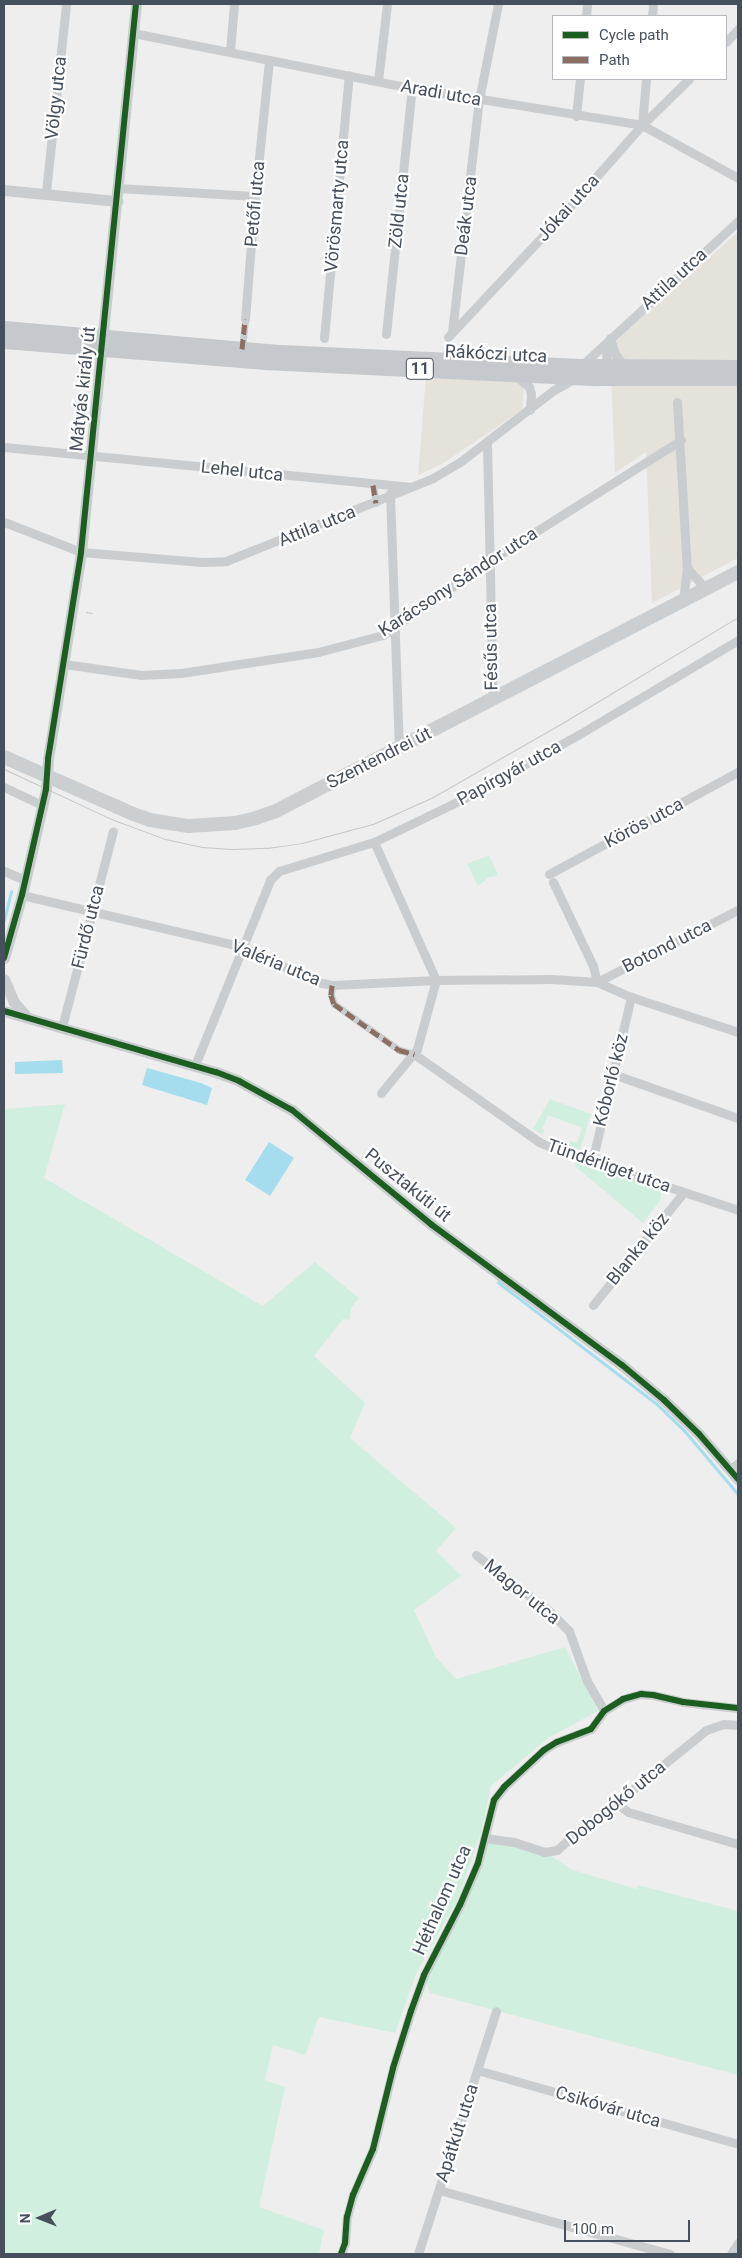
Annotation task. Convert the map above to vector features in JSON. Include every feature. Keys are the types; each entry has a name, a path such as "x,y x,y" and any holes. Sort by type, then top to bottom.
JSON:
{"main road":[{"name":"11","path":"5,331 103,343"},
{"name":"Rákóczi utca","path":"103,343 578,372 738,378"},
{"name":"Rákóczi utca","path":"103,343 265,362 514,374 578,372"},
{"name":"Rákóczi utca","path":"610,373 625,367 738,367"},
{"name":"Szentendrei út","path":"4,757 150,820 189,826 235,822 276,811 738,572"}],"street":[{"name":"Völgy utca","path":"46,192 66,4"},
{"name":"Mátyás király út","path":"4,958 22,895 46,789 46,776 81,552 136,4"},
{"path":"230,51 234,4"},
{"path":"378,81 387,4"},
{"name":"Deák utca","path":"450,334 479,100 498,4"},
{"path":"727,41 738,29"},
{"name":"Aradi utca","path":"133,33 412,88 576,116 642,125 738,178"},
{"name":"Petőfi utca","path":"242,350 269,60"},
{"name":"Vörösmarty utca","path":"324,338 349,75"},
{"path":"576,116 580,80"},
{"path":"642,125 646,80"},
{"name":"Jókai utca","path":"450,334 559,219 642,125 688,80"},
{"name":"Zöld utca","path":"386,334 412,88"},
{"path":"118,188 255,196"},
{"path":"4,190 46,192 117,201"},
{"name":"Attila utca","path":"4,522 81,552 202,562 226,561 389,497 453,466 530,410 578,372 610,338 738,221"},
{"path":"610,338 615,354 625,367"},
{"path":"610,338 606,351 610,373"},
{"path":"514,374 524,380 529,387 531,394 530,410"},
{"path":"677,402 681,440 687,568 682,601"},
{"name":"Karácsony Sándor utca","path":"64,664 141,675 180,673 318,652 383,634 489,561 681,440"},
{"name":"Fésűs utca","path":"487,443 493,700"},
{"name":"Lehel utca","path":"4,448 126,458 412,487"},
{"path":"373,484 376,502"},
{"path":"392,486 389,497 399,747"},
{"path":"687,568 706,589"},
{"name":"Papírgyár utca","path":"244,947 270,880 284,868 334,856 374,842 504,777 738,640"},
{"name":"Körös utca","path":"597,982 593,966 551,878 738,772"},
{"path":"4,787 42,805"},
{"name":"Fürdő utca","path":"63,1022 113,831"},
{"path":"374,842 436,980 421,1039 414,1054 381,1093"},
{"path":"4,871 25,880"},
{"name":"Valéria utca","path":"22,895 244,947 317,982 332,985 436,980 541,979 597,982"},
{"name":"Botond utca","path":"597,982 738,910"},
{"path":"195,1065 244,947"},
{"path":"4,979 14,1002 27,1017"},
{"path":"597,982 631,998 738,1032"},
{"path":"332,985 331,995 334,1004 399,1050 414,1054"},
{"name":"Kóborló köz","path":"592,1162 631,998"},
{"name":"Pusztakúti út","path":"4,1011 195,1065 239,1081 277,1101 310,1123 432,1225 630,1371 664,1400 734,1466 738,1479"},
{"name":"Tündérliget utca","path":"414,1054 539,1142 592,1162 738,1210"},
{"path":"613,1074 738,1118"},
{"name":"Blanka köz","path":"593,1305 684,1192"},
{"name":"Magor utca","path":"476,1556 548,1610 569,1631 586,1681 604,1711"},
{"name":"Héthalom utca","path":"341,2254 345,2243 347,2217 353,2195 373,2149 393,2068 411,2011 424,1975 460,1905 485,1838 494,1800 504,1787 551,1746 591,1728 604,1711 623,1699 640,1694 703,1705 738,1708"},
{"name":"Dobogókő utca","path":"485,1838 514,1842 551,1852 616,1803 706,1730 723,1724 738,1725"},
{"path":"616,1803 628,1812 738,1844"},
{"name":"Apátkút utca","path":"418,2254 496,2011"},
{"name":"Csikóvár utca","path":"477,2070 738,2144"},
{"path":"438,2190 670,2254"},
{"path":"731,2254 738,2243"}],"shaded area":[{"path":"738,232 738,558 652,603 646,452 615,473 610,348 626,331"},
{"path":"426,377 520,381 524,388 522,410 442,464 418,475"}],"green space":[{"path":"489,855 497,876 489,877 478,886 467,864"},
{"path":"550,1099 591,1114 580,1150 569,1146 571,1141 577,1143 582,1128 548,1115 542,1129 544,1130 543,1135 533,1129"},
{"path":"65,1104 44,1178 263,1306 315,1262 359,1298 351,1308 350,1320 343,1319 314,1356 365,1403 350,1438 456,1528 436,1551 461,1576 414,1610 436,1657 456,1679 565,1647 598,1711 548,1738 491,1786 481,1833 457,1900 417,1972 395,2033 319,2017 305,2055 273,2045 265,2080 285,2087 259,2207 324,2230 319,2254 4,2254 4,1109"},
{"path":"574,1160 658,1188 661,1191 661,1199 643,1223 576,1167"},
{"path":"485,1838 544,1852 573,1870 636,1889 638,1885 738,1911 738,2075 430,1993 424,1975"}],"water":[{"path":"62,1060 63,1073 15,1074 15,1062"},
{"path":"147,1068 201,1083 212,1088 207,1105 142,1085"},
{"path":"269,1142 294,1158 270,1196 245,1180"}],"waterway":[{"path":"4,920 11,892"},
{"path":"498,1282 657,1404 685,1431 738,1494"}],"tram line":[{"path":"86,612 92,613"},
{"path":"4,769 111,819 165,839 202,847 231,849 267,848 302,843 373,824 433,797 564,722 738,617"}],"marked path":[{"path":"242,349 245,319"},
{"path":"373,485 376,503"},
{"path":"332,985 331,995 334,1004 399,1050 414,1054"}],"cycle path":[{"path":"4,958 22,895 46,789 48,759 81,552 136,4"},
{"path":"4,1011 216,1072 239,1081 292,1110 432,1225 622,1365 664,1400 699,1434 738,1479"},
{"path":"341,2254 345,2243 347,2217 353,2195 373,2149 393,2068 411,2011 424,1975 460,1905 478,1863 494,1800 504,1787 544,1750 557,1742 591,1729 604,1711 623,1699 641,1694 683,1702 738,1708"}]}
